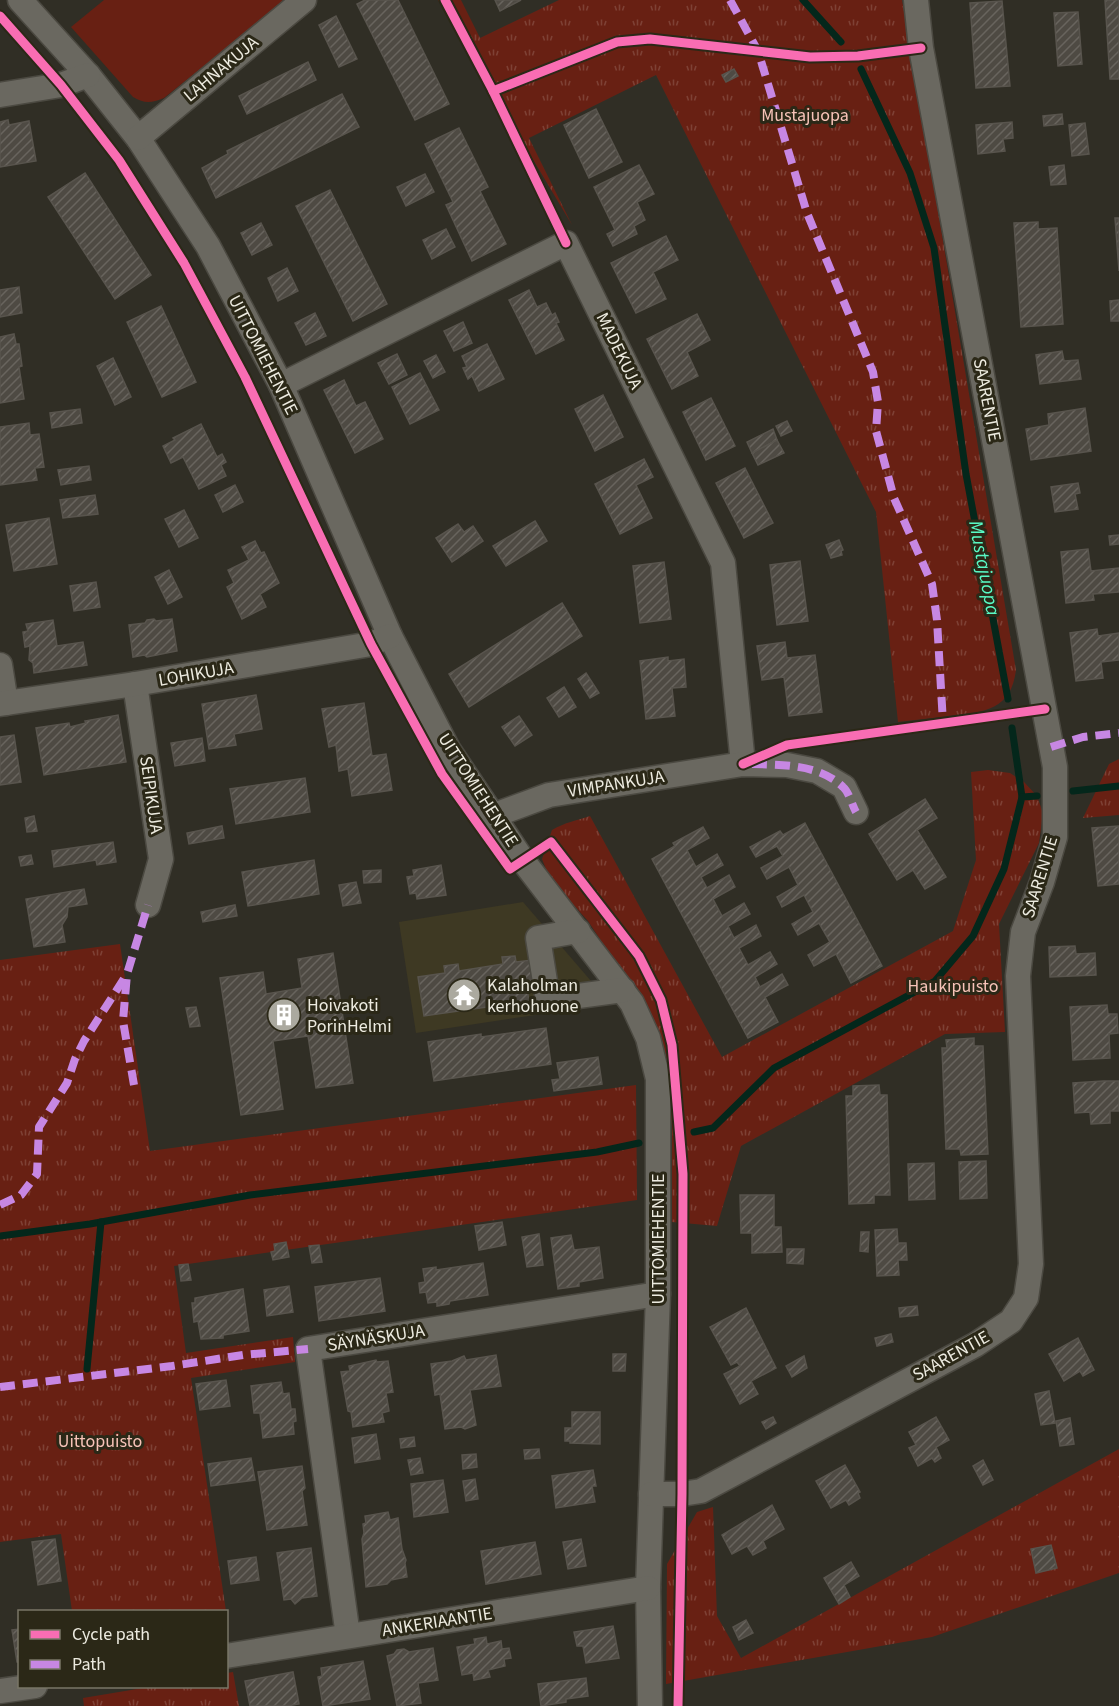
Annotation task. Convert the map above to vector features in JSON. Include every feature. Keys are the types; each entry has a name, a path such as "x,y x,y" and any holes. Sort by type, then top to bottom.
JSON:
{"street":[{"name":"UITTOMIEHENTIE","path":"20,0 88,75 138,138 208,246 281,385 390,636 448,749 524,862 632,1003 648,1038 658,1079 658,1294 648,1588 650,1698"},
{"name":"LAHNAKUJA","path":"138,138 304,0"},
{"name":"SAARENTIE","path":"651,1494 682,1494 701,1491 975,1345 1011,1321 1026,1298 1031,1263 1018,976 1023,932 1042,882 1055,837 1055,767 921,48 916,0"},
{"path":"0,95 61,85 88,75"},
{"name":"MADEKUJA","path":"281,385 566,243 723,563 743,764"},
{"name":"LOHIKUJA","path":"3,703 135,684 371,644 390,636"},
{"path":"0,665 3,703"},
{"name":"SEIPIKUJA","path":"135,684 161,859 148,905"},
{"name":"VIMPANKUJA","path":"492,816 549,795 743,764 787,765 818,771 844,788 856,812"},
{"path":"578,931 538,938 548,1000 623,990"},
{"name":"SÄYNÄSKUJA","path":"348,1636 308,1349 658,1294"},
{"name":"ANKERIAANTIE","path":"228,1656 648,1588"},
{"path":"0,1691 21,1688"}],"shaded area":[{"path":"523,902 608,1004 416,1033 399,922"}],"green space":[{"path":"104,0 282,0 284,2 164,98 148,102 133,97 71,27"},
{"name":"Mustajuopa","path":"438,0 461,0 480,38 559,0 902,0 1016,670 1013,683 1002,701 994,707 974,713 898,722 876,512 656,75 529,138 572,225"},
{"path":"1119,759 1119,815 1083,818 1109,764"},
{"name":"Haukipuisto","path":"988,770 1010,773 1024,782 1037,796 1043,813 1039,843 999,924 1005,1032 945,1034 741,1146 717,1226 672,1222 672,1127 665,1061 642,1003 588,921 550,879 542,859 552,830 590,816 722,1057 953,931 976,860 971,772"},
{"name":"Uittopuisto","path":"120,944 150,1151 636,1085 637,1200 174,1266 186,1353 293,1337 295,1362 191,1378 226,1610 72,1610 61,1534 0,1542 0,960"},
{"path":"1119,1449 1119,1573 932,1637 666,1684 667,1564 697,1512 713,1507 717,1616 741,1658"},
{"path":"233,1672 239,1706 84,1706 83,1698 143,1688 228,1688 228,1673"}],"building":[{"path":"365,0 398,0 449,104 415,120 357,4"},
{"path":"495,0 521,0 500,11"},
{"path":"1105,0 1119,0 1119,79 1110,79"},
{"path":"1002,1 1010,86 976,88 970,3"},
{"path":"1078,12 1082,64 1058,66 1054,13"},
{"path":"336,16 357,59 339,67 319,25"},
{"path":"308,62 316,80 247,114 239,96"},
{"path":"734,69 738,76 726,82 722,75"},
{"path":"342,94 359,127 216,198 202,168 228,154 227,151"},
{"path":"596,109 622,162 589,178 564,125"},
{"path":"1062,114 1063,124 1044,126 1043,116"},
{"path":"8,120 9,125 29,121 36,161 0,167 0,122"},
{"path":"1012,122 1013,138 1003,139 1005,151 978,154 976,125"},
{"path":"1085,123 1089,154 1072,156 1069,125"},
{"path":"459,128 488,187 480,191 506,244 472,261 446,205 453,202 425,144"},
{"path":"639,165 654,194 637,202 645,220 634,226 637,234 613,246 607,234 615,230 594,187"},
{"path":"1064,165 1066,184 1051,185 1049,167"},
{"path":"85,173 151,275 115,299 48,197"},
{"path":"425,174 434,192 406,206 397,187"},
{"path":"330,190 387,304 353,321 296,206"},
{"path":"1115,218 1119,218 1119,271"},
{"path":"1038,222 1038,229 1057,228 1063,324 1021,327 1014,223"},
{"path":"261,223 272,245 252,255 241,233"},
{"path":"446,229 455,247 432,259 423,240"},
{"path":"666,236 678,260 653,272 666,299 636,313 611,263"},
{"path":"287,268 298,291 278,301 268,278"},
{"path":"19,287 22,313 0,317 0,290"},
{"path":"529,290 537,307 546,303 552,315 555,313 559,322 556,323 564,340 536,354 509,300"},
{"path":"1119,300 1119,321 1111,321 1110,301"},
{"path":"161,306 196,382 162,397 127,322"},
{"path":"315,313 326,336 306,345 295,323"},
{"path":"697,314 710,340 687,352 698,376 672,389 647,339"},
{"path":"463,322 472,343 454,351 444,331"},
{"path":"14,334 16,344 19,344 22,366 19,367 24,399 0,403 0,337"},
{"path":"487,344 504,379 479,391 472,376 468,379 463,368 467,367 462,356"},
{"path":"1062,351 1064,361 1078,360 1081,379 1040,384 1036,355"},
{"path":"397,354 407,375 389,384 378,363"},
{"path":"436,355 445,372 433,378 424,361"},
{"path":"113,358 131,397 115,405 97,366"},
{"path":"420,373 439,410 410,424 392,387"},
{"path":"344,380 356,406 365,402 383,439 355,453 324,390"},
{"path":"603,395 623,437 595,451 575,409"},
{"path":"711,398 735,446 706,460 683,412"},
{"path":"1085,408 1091,451 1031,460 1026,429 1049,425 1048,414"},
{"path":"80,409 82,423 52,428 50,413"},
{"path":"787,421 792,431 781,436 776,426"},
{"path":"29,423 30,435 39,434 44,467 35,468 37,480 0,485 0,427"},
{"path":"201,424 217,457 222,454 226,462 221,465 226,476 199,489 183,457 171,463 163,446 175,440 173,438"},
{"path":"773,429 777,440 752,453 747,442"},
{"path":"777,440 784,453 758,465 752,453"},
{"path":"644,459 653,477 636,485 652,518 620,534 595,484"},
{"path":"89,466 91,480 61,485 58,470"},
{"path":"745,468 773,523 744,538 716,483"},
{"path":"1078,483 1080,493 1075,494 1078,509 1055,512 1051,487"},
{"path":"235,485 243,502 223,512 215,495"},
{"path":"95,495 98,514 63,518 60,500"},
{"path":"184,510 198,538 179,547 165,519"},
{"path":"49,518 57,564 14,571 6,525"},
{"path":"535,521 547,541 506,566 493,546"},
{"path":"458,524 464,532 473,526 483,541 452,562 436,538"},
{"path":"1119,535 1119,544 1110,545 1109,536"},
{"path":"839,540 843,550 842,555 831,558 826,545"},
{"path":"255,541 261,553 264,552 279,583 260,594 266,607 242,619 227,587 234,583 228,570 249,560 242,547"},
{"path":"1088,549 1091,571 1119,568 1119,592 1093,594 1094,600 1066,603 1061,552"},
{"path":"800,561 808,621 777,625 770,565"},
{"path":"664,562 671,619 640,623 633,566"},
{"path":"169,570 182,597 168,604 155,577"},
{"path":"96,582 100,607 74,611 70,586"},
{"path":"562,603 582,636 469,707 449,674"},
{"path":"154,619 156,621 172,619 177,651 147,657 144,655 133,657 129,625"},
{"path":"53,620 57,646 83,642 87,665 34,673 33,663 29,660 30,646 25,647 23,632 28,631 26,624"},
{"path":"1097,629 1098,636 1119,633 1119,660 1101,662 1103,678 1076,681 1070,633"},
{"path":"785,642 787,658 815,655 822,712 789,716 784,677 762,680 757,646"},
{"path":"668,657 668,661 684,659 686,687 672,688 675,716 646,719 640,661"},
{"path":"586,673 599,693 590,698 578,679"},
{"path":"564,687 576,707 559,717 547,698"},
{"path":"256,695 262,729 234,734 236,745 209,749 202,704"},
{"path":"364,703 372,756 386,754 392,790 352,796 348,769 339,771 336,745 329,747 322,709"},
{"path":"118,715 126,762 44,775 36,728 69,723 70,727 86,723 85,721"},
{"path":"519,716 532,735 515,746 502,727"},
{"path":"14,735 21,782 0,785 0,737"},
{"path":"202,738 205,761 175,766 171,743"},
{"path":"305,778 310,812 236,824 230,789"},
{"path":"925,799 937,818 917,830 946,877 925,889 913,870 897,880 869,834"},
{"path":"34,816 37,831 27,832 25,818"},
{"path":"805,823 882,966 851,983 836,954 814,966 808,955 830,942 819,923 798,935 792,924 813,912 804,895 782,907 777,897 798,885 789,867 767,879 761,868 783,856 777,846 756,857 750,847 780,831 783,835"},
{"path":"222,826 224,838 189,844 187,833"},
{"path":"1119,826 1119,884 1098,886 1092,828"},
{"path":"703,827 709,838 687,850 696,867 717,854 723,865 701,877 707,888 729,875 735,887 713,899 722,916 744,903 750,914 728,926 734,938 756,925 761,936 739,948 748,965 770,952 777,964 755,977 760,987 782,974 788,985 765,997 778,1022 748,1038 652,859 675,846 673,843"},
{"path":"113,842 116,862 97,865 96,860 54,867 52,851"},
{"path":"31,855 33,864 21,866 19,857"},
{"path":"314,860 319,894 248,906 242,872"},
{"path":"441,865 446,895 417,899 416,893 410,894 407,877 414,876 413,870"},
{"path":"381,870 381,882 364,883 363,871"},
{"path":"356,882 361,903 343,906 339,885"},
{"path":"84,889 87,904 68,907 67,917 62,925 65,942 34,947 26,899"},
{"path":"235,905 237,916 203,922 201,912"},
{"path":"1075,946 1076,954 1095,953 1096,975 1050,977 1049,947"},
{"name":"Hoivakoti PorinHelmi","path":"333,953 353,1083 316,1088 308,1036 273,1041 283,1109 241,1115 220,978 263,972 266,994 302,988 298,959"},
{"path":"515,956 516,962 532,960 536,989 527,989 529,1001 424,1016 418,977 445,973 444,966 458,964 459,971 503,964 502,957"},
{"path":"1107,1005 1108,1014 1117,1014 1118,1033 1109,1034 1110,1058 1073,1060 1070,1007"},
{"path":"196,1007 200,1026 190,1027 186,1008"},
{"path":"546,1028 551,1064 434,1081 428,1042"},
{"path":"974,1038 974,1046 983,1046 988,1154 961,1155 960,1149 946,1149 942,1048 947,1048 946,1040"},
{"path":"598,1057 602,1084 554,1091 552,1080 560,1079 557,1063"},
{"path":"1119,1081 1119,1111 1110,1111 1110,1123 1091,1124 1090,1112 1075,1113 1073,1083"},
{"path":"879,1085 880,1095 887,1095 890,1195 874,1195 874,1203 849,1204 846,1096 853,1096 853,1086"},
{"path":"986,1161 987,1198 960,1199 959,1162"},
{"path":"934,1163 935,1199 909,1200 908,1164"},
{"path":"740,1195 774,1195 774,1227 781,1227 782,1252 752,1253 752,1233 741,1233"},
{"path":"502,1222 506,1245 479,1250 475,1226"},
{"path":"897,1229 898,1243 906,1243 907,1260 898,1260 899,1275 877,1276 875,1230"},
{"path":"861,1232 869,1232 868,1252 860,1251"},
{"path":"539,1234 543,1265 527,1267 522,1237"},
{"path":"571,1235 574,1250 599,1247 603,1278 579,1282 579,1286 558,1289 551,1238"},
{"path":"286,1242 289,1257 273,1260 271,1252 275,1251 274,1244"},
{"path":"319,1245 322,1262 312,1263 309,1246"},
{"path":"787,1249 804,1249 803,1264 787,1263"},
{"path":"483,1263 488,1295 450,1301 449,1304 437,1306 437,1302 428,1303 426,1292 420,1293 419,1283 425,1282 423,1269 436,1267 436,1270"},
{"path":"188,1264 191,1280 181,1281 179,1265"},
{"path":"380,1278 385,1311 319,1321 315,1287"},
{"path":"289,1286 293,1312 267,1316 264,1290"},
{"path":"243,1289 249,1331 223,1335 223,1338 201,1339 198,1321 194,1322 192,1303 195,1303 195,1298"},
{"path":"917,1306 918,1315 900,1317 899,1308"},
{"path":"746,1308 776,1368 751,1381 758,1394 740,1404 724,1374 740,1366 737,1362 731,1365 710,1327"},
{"path":"891,1334 893,1342 877,1346 875,1338"},
{"path":"1078,1338 1094,1370 1083,1376 1080,1371 1064,1381 1049,1354"},
{"path":"613,1354 626,1354 625,1371 613,1371"},
{"path":"496,1355 501,1386 470,1390 476,1425 465,1429 461,1427 445,1429 440,1394 435,1395 431,1364 452,1361 464,1356 466,1360"},
{"path":"804,1356 807,1368 792,1377 786,1366"},
{"path":"376,1360 377,1362 388,1361 393,1392 386,1393 389,1411 382,1413 384,1422 353,1427 341,1372 350,1371 349,1366"},
{"path":"226,1380 230,1406 200,1410 196,1384"},
{"path":"281,1382 283,1394 289,1393 291,1409 295,1409 294,1434 263,1438 260,1413 254,1413 251,1386"},
{"path":"1049,1391 1055,1423 1041,1425 1035,1394"},
{"path":"572,1412 600,1412 600,1444 565,1441 565,1428 572,1428"},
{"path":"773,1417 776,1423 766,1429 762,1422"},
{"path":"936,1417 949,1440 936,1447 941,1458 935,1462 932,1458 918,1466 909,1448 916,1445 909,1432"},
{"path":"1070,1418 1074,1444 1060,1446 1056,1421"},
{"path":"376,1434 380,1459 355,1463 352,1438"},
{"path":"414,1437 415,1446 401,1448 400,1439"},
{"path":"539,1449 540,1458 525,1459 524,1450"},
{"path":"476,1454 477,1467 463,1469 462,1455"},
{"path":"251,1458 255,1480 211,1486 208,1464"},
{"path":"420,1458 423,1473 411,1475 408,1460"},
{"path":"983,1460 993,1480 983,1485 973,1466"},
{"path":"845,1465 860,1492 858,1493 860,1498 849,1505 846,1500 831,1508 816,1481"},
{"path":"302,1466 305,1488 302,1491 307,1525 267,1530 258,1472"},
{"path":"593,1470 596,1486 592,1486 595,1502 556,1508 552,1476"},
{"path":"475,1479 478,1499 466,1501 463,1481"},
{"path":"443,1480 448,1512 414,1517 411,1484"},
{"path":"772,1505 784,1529 763,1541 766,1548 753,1555 747,1546 732,1554 722,1535"},
{"path":"388,1512 390,1520 398,1518 407,1577 391,1580 387,1584 366,1587 362,1539 363,1524 366,1523 365,1516"},
{"path":"55,1539 61,1581 38,1585 32,1542"},
{"path":"581,1539 586,1566 568,1569 563,1542"},
{"path":"535,1542 541,1574 486,1584 481,1551"},
{"path":"1051,1545 1057,1568 1036,1573 1031,1549"},
{"path":"311,1548 317,1596 302,1598 295,1604 291,1599 284,1600 277,1553"},
{"path":"256,1557 259,1580 231,1584 228,1561"},
{"path":"851,1562 859,1576 844,1585 850,1597 839,1604 824,1578"},
{"path":"746,1620 753,1633 739,1640 733,1627"},
{"path":"613,1626 619,1658 586,1663 583,1646 577,1646 574,1632"},
{"path":"18,1629 18,1662 17,1662 12,1630"},
{"path":"486,1637 487,1644 501,1641 502,1649 509,1648 511,1658 504,1659 505,1666 488,1670 490,1677 474,1680 473,1673 462,1675 457,1647 475,1644 474,1639"},
{"path":"433,1648 438,1680 418,1683 421,1703 397,1706 387,1656 394,1654 397,1650 404,1649 409,1652"},
{"path":"363,1661 370,1699 323,1706 318,1677 322,1676 321,1668"},
{"path":"293,1672 299,1704 250,1706 245,1681"},
{"path":"586,1678 588,1696 541,1706 538,1684"}],"waterway":[{"name":"Mustajuopa","path":"803,0 841,42"},
{"name":"Mustajuopa","path":"861,69 910,173 934,248 966,474 1008,699"},
{"path":"1012,728 1022,797"},
{"path":"1073,791 1119,786"},
{"path":"694,1132 713,1128 774,1068 935,981 973,936 1004,869 1022,797 1037,796"},
{"path":"0,1236 90,1224 250,1195 597,1152 639,1143"},
{"path":"87,1369 101,1222"}],"marked path":[{"path":"730,0 758,51 807,213 873,372 878,402 876,431 894,498 932,584 937,620 943,723"},
{"path":"1051,747 1083,737 1119,733"},
{"path":"752,764 800,767 823,774 845,789 856,812"},
{"path":"134,1085 123,1021 127,974 148,905"},
{"path":"0,1205 21,1195 37,1174 39,1127 67,1083 84,1041 127,974"},
{"path":"0,1387 243,1355 308,1349"}],"cycle path":[{"path":"445,0 493,91 566,243"},
{"path":"0,16 61,85 119,160 184,263 245,377 371,644 442,774 510,869 551,842 639,956 661,1000 672,1045 683,1174 682,1494 678,1706"},
{"path":"493,91 617,42 650,39 810,57 858,56 921,48"},
{"path":"743,764 787,745 1045,709"}],"place":[{"name":"Kalaholman kerhohuone","path":"464,995"},
{"name":"Hoivakoti PorinHelmi","path":"284,1015"}]}
